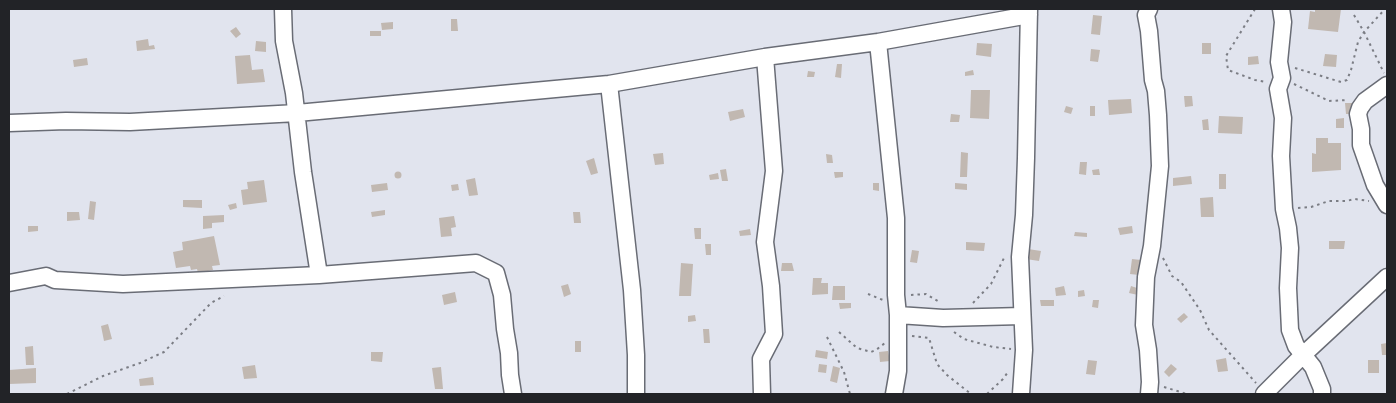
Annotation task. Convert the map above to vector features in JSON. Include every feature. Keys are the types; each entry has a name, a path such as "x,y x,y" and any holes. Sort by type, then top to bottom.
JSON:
{"street":[{"path":"283,9 285,22 284,41 297,113 303,172 319,275"},
{"path":"1149,9 1146,15 1153,80 1156,91 1159,157 1152,246 1146,277 1144,324 1148,350 1149,388"},
{"path":"1281,9 1283,22 1279,62 1282,78 1278,89 1283,118 1281,156 1284,209 1290,248 1288,288 1290,330 1296,346 1313,367 1322,389 1322,394"},
{"path":"9,123 66,121 130,122 297,113 609,84 765,57 878,42 1029,12 1024,215 1020,257 1024,350 1021,394"},
{"path":"878,42 896,218 898,371 894,394"},
{"path":"762,394 761,359 774,334 771,286 765,242 774,171 765,57"},
{"path":"609,84 632,290 636,394"},
{"path":"1387,85 1365,101 1358,114 1361,129 1361,145 1375,185 1387,204"},
{"path":"9,283 46,276 55,280 123,284 319,275 476,263 496,273 502,294 513,394"},
{"path":"1265,394 1387,277"},
{"path":"898,315 943,318 1022,316"}],"path":[{"path":"1279,62 1341,82 1347,80 1358,42 1364,32 1385,9"},
{"path":"1354,16 1387,77"},
{"path":"1284,209 1311,208 1329,201 1355,199 1387,204"},
{"path":"1152,246 1159,249 1172,276 1181,282 1200,310 1208,330 1265,394"},
{"path":"973,303 990,284 1008,251"},
{"path":"868,294 885,301 888,296 926,294 947,308 943,318 950,329 964,339 994,347 1024,350"},
{"path":"67,394 102,376 140,363 164,352 211,303 224,296"},
{"path":"839,332 857,348 871,352 898,332 929,338 936,364 947,376 971,394"},
{"path":"827,337 844,372 850,394"},
{"path":"987,394 1008,372"},
{"path":"1149,388 1187,394"}],"building":[{"path":"1315,9 1341,9 1338,32 1308,29 1310,11 1315,12"},
{"path":"1093,15 1102,16 1100,35 1091,34"},
{"path":"451,19 457,19 458,31 451,31"},
{"path":"393,22 393,29 382,30 381,23"},
{"path":"236,27 241,34 236,38 230,31"},
{"path":"370,31 381,31 381,36 370,36"},
{"path":"148,39 149,46 154,45 155,49 137,51 136,41"},
{"path":"256,41 266,42 266,52 255,51"},
{"path":"977,43 992,44 991,57 976,55"},
{"path":"1202,43 1211,43 1211,54 1202,54"},
{"path":"1091,49 1100,50 1098,62 1090,61"},
{"path":"1325,54 1337,55 1336,67 1323,66"},
{"path":"250,55 252,70 263,69 265,82 237,84 235,56"},
{"path":"1258,56 1259,64 1248,65 1248,57"},
{"path":"87,58 88,65 74,67 73,60"},
{"path":"837,64 842,64 841,78 835,77"},
{"path":"973,70 974,75 965,76 965,72"},
{"path":"808,71 815,72 814,77 807,77"},
{"path":"971,90 990,90 989,119 970,118"},
{"path":"1184,96 1192,96 1193,106 1185,107"},
{"path":"1131,99 1132,113 1109,115 1108,100"},
{"path":"1345,103 1353,103 1353,114 1346,114"},
{"path":"1066,106 1073,108 1071,114 1064,112"},
{"path":"1090,106 1095,106 1095,116 1090,116"},
{"path":"743,109 745,117 730,121 728,112"},
{"path":"951,114 960,115 959,122 950,122"},
{"path":"1219,116 1243,117 1242,134 1218,133"},
{"path":"1344,118 1344,128 1336,128 1336,119"},
{"path":"1208,119 1209,130 1203,130 1202,120"},
{"path":"1316,138 1328,138 1328,143 1341,143 1341,170 1312,172 1312,153 1316,154"},
{"path":"961,152 968,153 967,177 960,177"},
{"path":"663,153 664,164 655,165 653,154"},
{"path":"826,154 832,155 833,163 827,163"},
{"path":"594,158 598,173 591,175 586,161"},
{"path":"1080,162 1087,162 1086,175 1079,174"},
{"path":"726,169 728,181 722,181 720,170"},
{"path":"1099,169 1100,175 1093,175 1092,170"},
{"path":"398,171 402,175 398,179 394,175"},
{"path":"834,172 843,172 843,177 835,178"},
{"path":"718,173 719,179 710,180 709,175"},
{"path":"1219,174 1226,174 1226,189 1219,189"},
{"path":"1191,176 1192,184 1173,186 1173,178"},
{"path":"475,178 478,195 469,196 466,180"},
{"path":"264,180 267,202 243,205 241,190 248,189 247,182"},
{"path":"387,183 388,190 372,192 371,185"},
{"path":"873,183 879,183 879,191 873,190"},
{"path":"955,183 967,184 967,190 955,189"},
{"path":"458,184 459,190 452,191 451,185"},
{"path":"1213,197 1214,217 1201,217 1200,198"},
{"path":"183,200 202,200 202,208 183,207"},
{"path":"90,201 96,202 94,220 88,219"},
{"path":"236,203 237,208 230,210 228,205"},
{"path":"385,210 385,215 372,217 371,212"},
{"path":"67,212 79,212 80,220 67,221"},
{"path":"573,212 580,212 581,223 574,223"},
{"path":"224,215 224,222 212,223 212,228 203,229 203,216"},
{"path":"454,216 456,227 451,228 452,236 441,237 439,218"},
{"path":"28,226 38,226 38,231 28,232"},
{"path":"1132,226 1133,233 1120,235 1118,228"},
{"path":"694,228 701,228 701,239 695,239"},
{"path":"750,229 751,235 740,236 739,231"},
{"path":"1075,232 1087,233 1087,237 1074,236"},
{"path":"214,236 220,265 212,266 213,270 198,273 197,269 191,270 190,266 176,268 173,252 183,250 182,242"},
{"path":"1329,241 1345,241 1344,249 1329,249"},
{"path":"966,242 985,243 984,251 966,250"},
{"path":"705,244 711,244 711,255 706,255"},
{"path":"1028,249 1041,251 1039,261 1026,259"},
{"path":"912,250 919,251 917,263 910,262"},
{"path":"1132,259 1141,260 1139,275 1130,274"},
{"path":"681,263 693,264 691,296 679,296"},
{"path":"782,263 792,263 794,271 781,271"},
{"path":"813,278 822,278 821,283 828,283 828,294 812,295"},
{"path":"568,284 571,294 564,297 561,286"},
{"path":"833,286 845,286 845,300 832,300"},
{"path":"1064,286 1066,295 1056,296 1055,288"},
{"path":"1131,286 1140,289 1138,295 1129,293"},
{"path":"1084,290 1085,296 1078,297 1078,291"},
{"path":"455,292 457,302 444,305 442,295"},
{"path":"1040,300 1054,300 1054,306 1041,306"},
{"path":"1093,300 1099,300 1098,308 1092,307"},
{"path":"839,303 851,303 851,308 840,309"},
{"path":"1184,313 1188,317 1181,323 1177,319"},
{"path":"695,315 696,321 688,322 688,316"},
{"path":"108,324 112,339 104,341 101,326"},
{"path":"703,329 709,329 710,343 704,343"},
{"path":"575,341 581,341 581,352 575,352"},
{"path":"1387,343 1387,355 1382,355 1381,344"},
{"path":"33,346 34,365 26,365 25,347"},
{"path":"816,350 828,352 827,359 815,357"},
{"path":"888,351 890,361 880,362 879,352"},
{"path":"371,352 383,352 382,362 371,361"},
{"path":"1226,358 1228,371 1218,372 1216,360"},
{"path":"1088,360 1097,361 1095,375 1086,374"},
{"path":"1368,360 1379,360 1379,373 1368,373"},
{"path":"819,364 827,365 826,373 818,372"},
{"path":"1171,364 1177,369 1169,377 1164,372"},
{"path":"255,365 257,378 244,379 242,367"},
{"path":"833,366 840,368 837,383 830,381"},
{"path":"441,367 443,389 435,389 432,368"},
{"path":"36,368 36,383 9,384 9,370"},
{"path":"153,377 154,385 140,386 139,379"}]}
